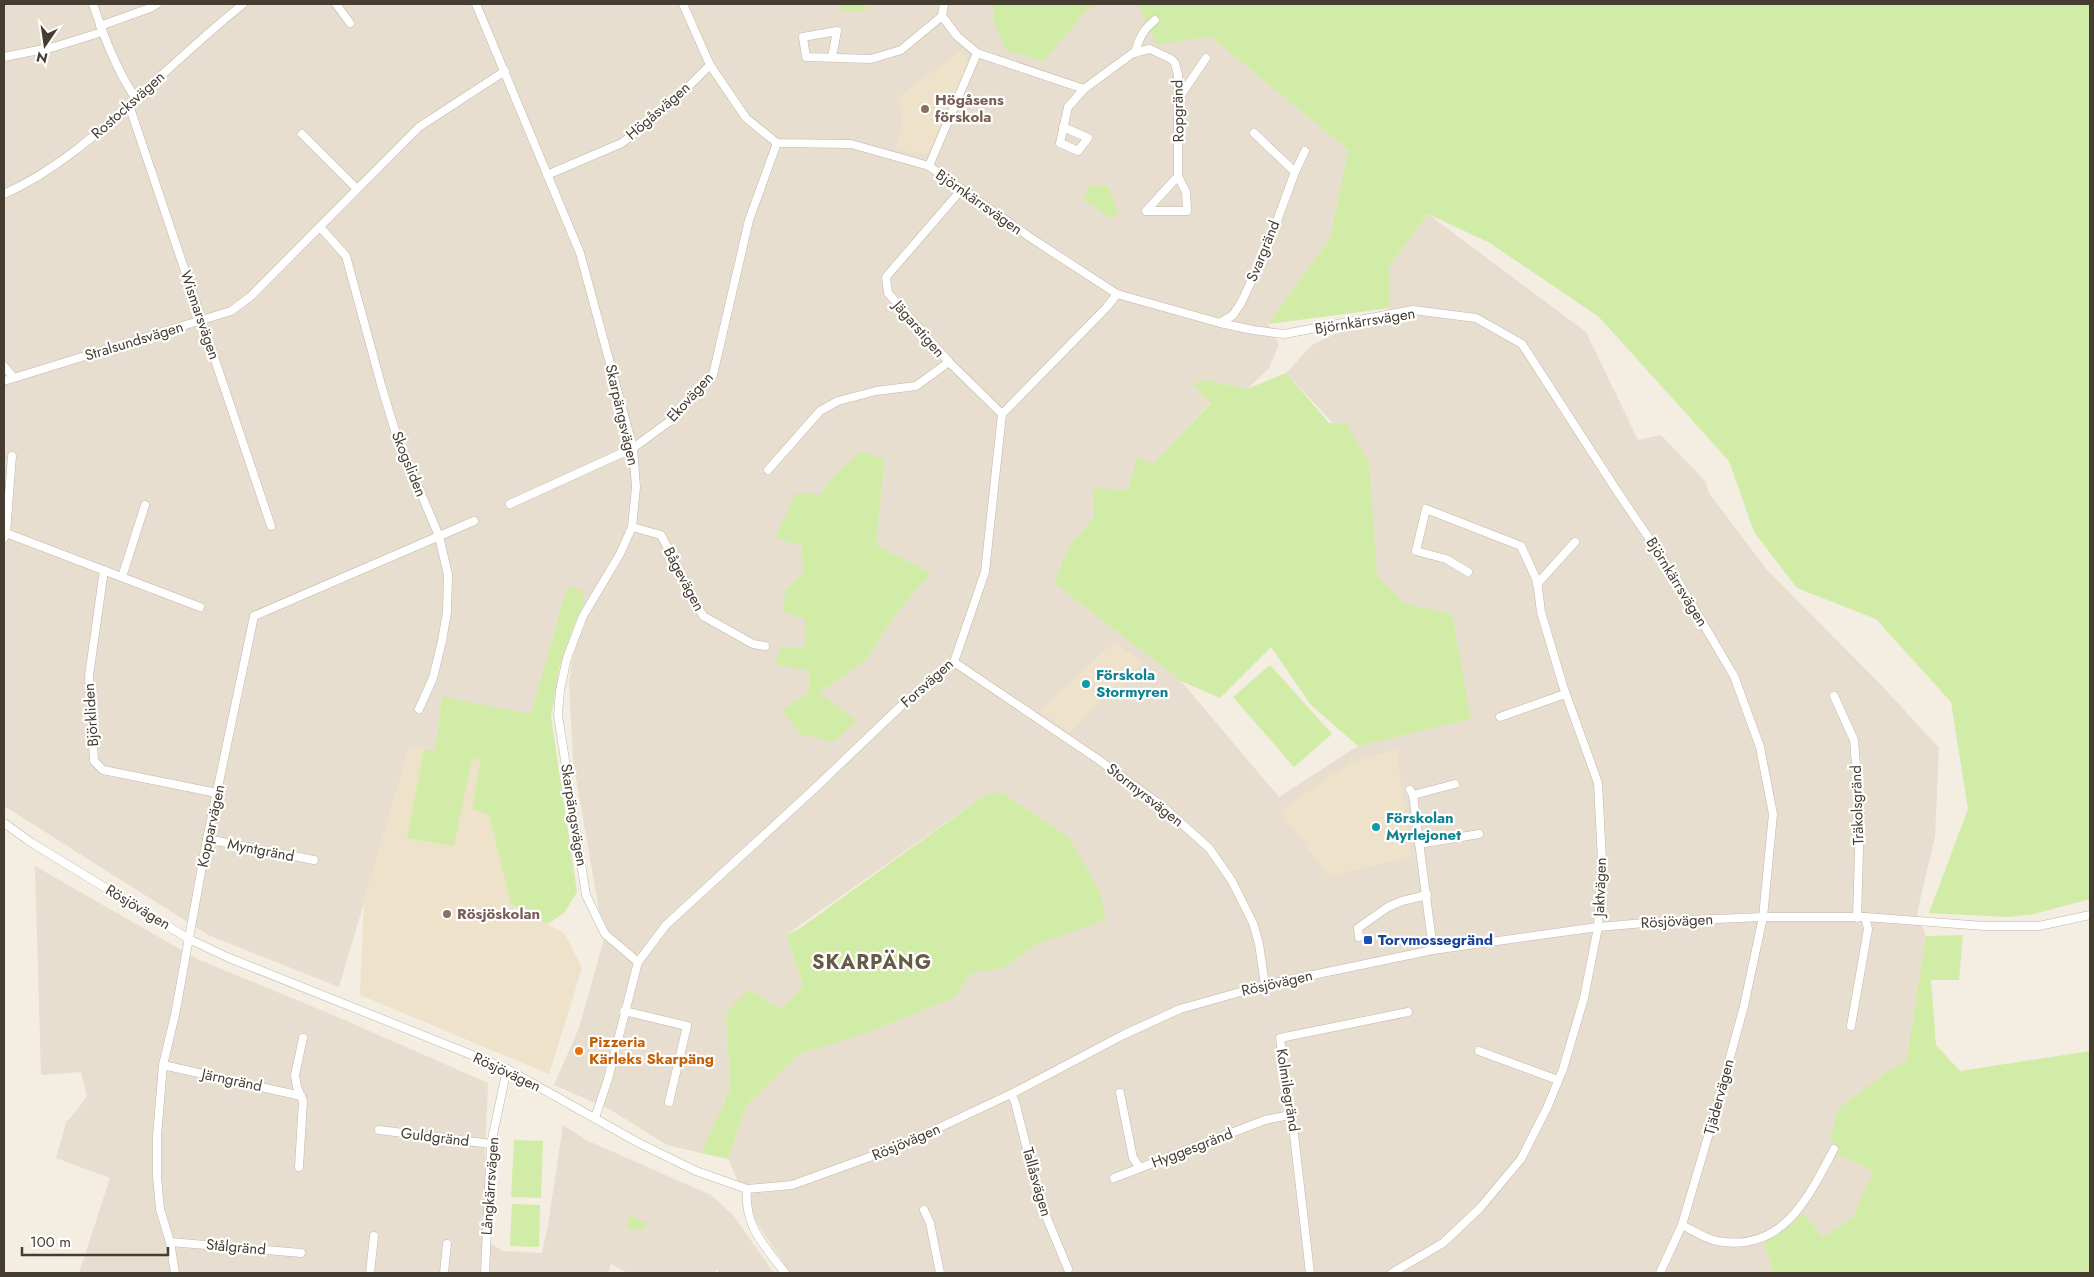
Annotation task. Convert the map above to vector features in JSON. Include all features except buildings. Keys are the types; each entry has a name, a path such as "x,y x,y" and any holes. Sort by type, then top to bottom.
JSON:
{"street":[{"path":"93,4 101,29 125,82 136,99"},
{"path":"4,56 54,47 157,4"},
{"name":"Rostocksvägen","path":"4,194 43,174 91,140 213,28 243,4"},
{"path":"336,4 350,22"},
{"name":"Skarpängsvägen","path":"476,4 580,253 633,448 636,487 632,527 620,554 584,616 567,658 560,690 558,715 586,895 606,934 638,962"},
{"path":"683,4 710,65 746,118 777,143"},
{"path":"832,57 837,31 803,37 806,57 871,59 901,50 942,16 944,4"},
{"path":"942,16 957,36 977,53 1084,90"},
{"path":"1064,127 1068,107 1084,90 1136,53 1138,40 1143,30 1155,20"},
{"name":"Ropgränd","path":"1136,53 1150,49 1171,59 1175,63 1178,75 1179,98 1178,176 1186,192 1187,211 1146,211 1178,176"},
{"path":"929,166 977,53"},
{"path":"1179,98 1206,58"},
{"name":"Högåsvägen","path":"547,174 622,143 676,99 710,65"},
{"name":"Stralsundsvägen","path":"4,381 231,311 250,297 419,127 505,71"},
{"name":"Wismarsvägen","path":"129,105 271,526"},
{"path":"1254,133 1295,172"},
{"path":"302,134 357,189"},
{"name":"Björnkärrsvägen","path":"777,143 851,144 929,166 1031,238 1117,294 1220,323 1284,334 1413,310 1476,318 1522,344 1620,496 1678,581 1734,676 1760,747 1773,814 1763,917"},
{"name":"Ekovägen","path":"510,504 633,448 670,421 714,375 749,220 777,143"},
{"name":"Svargränd","path":"1220,323 1233,315 1244,296 1267,248 1295,172 1305,151"},
{"name":"Jägarstigen","path":"962,189 886,277 888,293 948,362 1002,414"},
{"name":"Skogsliden","path":"320,227 346,256 396,434 439,536 448,575 447,612 433,678 419,709"},
{"path":"1002,414 1106,308 1117,294"},
{"path":"768,470 820,410 838,401 876,390 916,386 948,362"},
{"path":"4,366 13,377"},
{"name":"Forsvägen","path":"595,1118 608,1079 638,962 666,925 902,705 954,662 985,572 1002,414"},
{"path":"12,456 5,536 104,570 200,607"},
{"path":"122,577 145,504"},
{"name":"Jaktvägen","path":"1392,1273 1444,1243 1480,1208 1521,1159 1547,1108 1558,1080 1584,998 1598,927 1602,861 1598,783 1565,694 1541,612 1537,584 1521,546 1426,509 1416,551 1446,559 1468,572"},
{"name":"Kopparvägen","path":"174,1273 170,1242 160,1208 157,1176 157,1136 163,1065 254,616 474,521"},
{"name":"Bågevägen","path":"632,527 661,535 704,616 754,644 764,646"},
{"path":"1537,584 1575,542"},
{"name":"Björkliden","path":"104,570 89,676 94,761 103,770 217,794"},
{"name":"Stormyrsvägen","path":"954,662 1154,800 1209,848 1232,881 1253,923 1259,944 1266,985"},
{"path":"1500,717 1565,694"},
{"name":"Träkolsgränd","path":"1834,696 1854,740 1860,817 1861,918"},
{"path":"1433,950 1427,895 1411,793 1455,784"},
{"name":"Rösjövägen","path":"4,823 32,843 189,939 236,961 508,1069 595,1118 696,1171 747,1189 792,1185 900,1146 1011,1094 1123,1035 1180,1009 1266,985 1433,950 1598,927 1763,917 1861,918 1984,926 2039,926 2090,915"},
{"path":"1419,844 1479,834"},
{"name":"Myntgränd","path":"208,840 314,860"},
{"path":"1359,937 1358,928 1388,907 1402,901 1427,895"},
{"name":"Tjädervägen","path":"1660,1273 1682,1225 1714,1116 1741,1015 1763,917"},
{"path":"1851,1026 1868,929 1861,918"},
{"path":"624,1012 687,1026 669,1102"},
{"name":"Kolmilegränd","path":"1310,1273 1293,1126 1280,1038 1408,1012"},
{"path":"299,1167 303,1101 295,1075 303,1038"},
{"path":"1479,1050 1558,1080"},
{"name":"Järngränd","path":"163,1065 301,1096"},
{"name":"Långkärrsvägen","path":"485,1273 491,1144 502,1088 508,1069"},
{"name":"Hyggesgränd","path":"1120,1093 1133,1158 1140,1168 1265,1120 1290,1115"},
{"name":"Tallåsvägen","path":"1011,1094 1015,1102 1041,1204 1068,1269"},
{"name":"Guldgränd","path":"380,1130 491,1144"},
{"path":"1682,1225 1715,1241 1746,1242 1782,1228 1798,1211 1813,1189 1834,1149"},
{"path":"1114,1178 1140,1168"},
{"path":"747,1189 747,1211 752,1228 785,1273"},
{"path":"924,1210 930,1223 940,1273"},
{"path":"370,1273 374,1236"},
{"name":"Stålgränd","path":"170,1242 301,1253"},
{"path":"444,1273 446,1244"}],"shaded area":[{"path":"4,4 1157,4 1210,36 1348,150 1330,239 1268,324 1279,344 1269,368 1247,389 1207,380 1191,383 1211,402 1153,465 1137,458 1128,490 1094,517 1069,546 1054,583 1181,681 1279,797 1358,746 1470,719 1452,614 1403,603 1376,575 1369,462 1286,373 1312,345 1390,308 1389,266 1428,214 1586,332 1638,440 1661,435 1705,481 1709,493 1767,570 1884,688 1939,748 1935,836 1917,913 1926,936 1906,1062 1891,1070 1836,1154 1874,1171 1852,1219 1823,1237 1802,1213 1778,1237 1765,1242 1773,1273 790,1273 755,1220 728,1159 747,1105 799,1054 869,1032 954,998 972,973 1004,968 1039,943 1106,920 1100,892 985,795 786,935 803,986 781,1010 726,1013 730,1089 701,1153 667,1145 611,1110 554,1085 579,1028 604,939 573,761 569,684 574,644 584,604 567,587 531,715 442,698 435,751 410,746 339,987 208,935 4,806","holes":["885,459 876,545 931,573 896,614 867,659 819,693 782,711 808,692 809,670 775,664 805,648 805,618 786,590 804,571 801,546 820,495 831,479"]},
{"name":"Högåsens förskola","path":"962,50 969,62 929,153 920,155 896,148 903,122 899,96"},
{"path":"1114,642 1142,662 1120,689 1115,685 1070,733 1039,711"},
{"name":"Rösjöskolan","path":"410,746 480,760 472,809 489,815 511,904 565,934 582,968 549,1074 360,995 364,902"},
{"path":"1396,749 1412,857 1328,876 1280,810 1350,763"},
{"path":"35,866 197,959 333,1015 488,1083 485,1154 487,1241 503,1251 542,1253 563,1125 586,1140 711,1195 733,1215 774,1273 719,1273 717,1269 714,1273 628,1273 611,1264 608,1273 79,1273 110,1178 56,1158 66,1123 87,1097 81,1072 41,1075"}],"green space":[{"path":"842,4 866,4 866,11 842,12"},
{"path":"994,4 1097,4 1087,10 1044,61 1007,51 994,24"},
{"path":"1138,4 2090,4 2090,899 2034,914 2008,917 1929,913 1968,809 1951,702 1876,619 1797,588 1754,532 1729,461 1599,317 1490,243 1428,214 1389,266 1390,308 1268,324 1330,239 1348,150 1210,36 1157,45"},
{"path":"1091,185 1108,186 1117,209 1117,215 1111,219 1083,199"},
{"path":"1286,373 1329,423 1346,423 1369,462 1377,575 1403,603 1452,614 1471,719 1358,746 1311,705 1271,647 1220,698 1181,681 1054,583 1069,546 1094,517 1093,488 1128,490 1137,457 1153,464 1211,403 1191,383 1207,380 1247,389"},
{"path":"860,452 885,459 876,545 931,573 896,614 867,659 819,693 857,721 833,742 801,734 782,711 808,692 809,671 775,664 782,647 805,647 805,619 782,611 786,590 804,571 801,546 775,538 796,493 820,495 831,479"},
{"path":"567,587 582,590 584,604 575,623 559,669 551,717 577,892 564,913 548,924 511,904 489,815 472,809 480,760 472,759 454,846 407,838 424,749 435,751 442,697 531,714"},
{"path":"1270,665 1332,734 1294,767 1233,697"},
{"path":"1001,792 1069,837 1100,892 1106,920 1039,943 1004,968 972,973 954,998 869,1032 799,1054 747,1105 728,1159 701,1153 730,1089 726,1013 749,989 781,1010 803,986 786,935 799,929 985,795"},
{"path":"1963,935 1959,980 1931,980 1936,1045 1960,1071 2090,1051 2090,1273 1773,1273 1764,1241 1785,1230 1802,1213 1823,1237 1852,1218 1874,1171 1836,1154 1831,1135 1838,1109 1891,1069 1906,1062 1926,936"},
{"path":"514,1140 543,1141 541,1198 511,1197"},
{"path":"512,1204 540,1205 539,1247 510,1246"},
{"path":"630,1215 647,1224 643,1230 626,1228"}],"place":[{"name":"Högåsens förskola","path":"925,109"},
{"name":"Förskola Stormyren","path":"1086,684"},
{"name":"Förskolan Myrlejonet","path":"1376,827"},
{"name":"Rösjöskolan","path":"447,914"},
{"name":"Torvmossegränd","path":"1368,940"},
{"name":"Pizzeria Kärleks Skarpäng","path":"579,1051"}],"district":[{"name":"SKARPÄNG","path":"872,962"}]}
